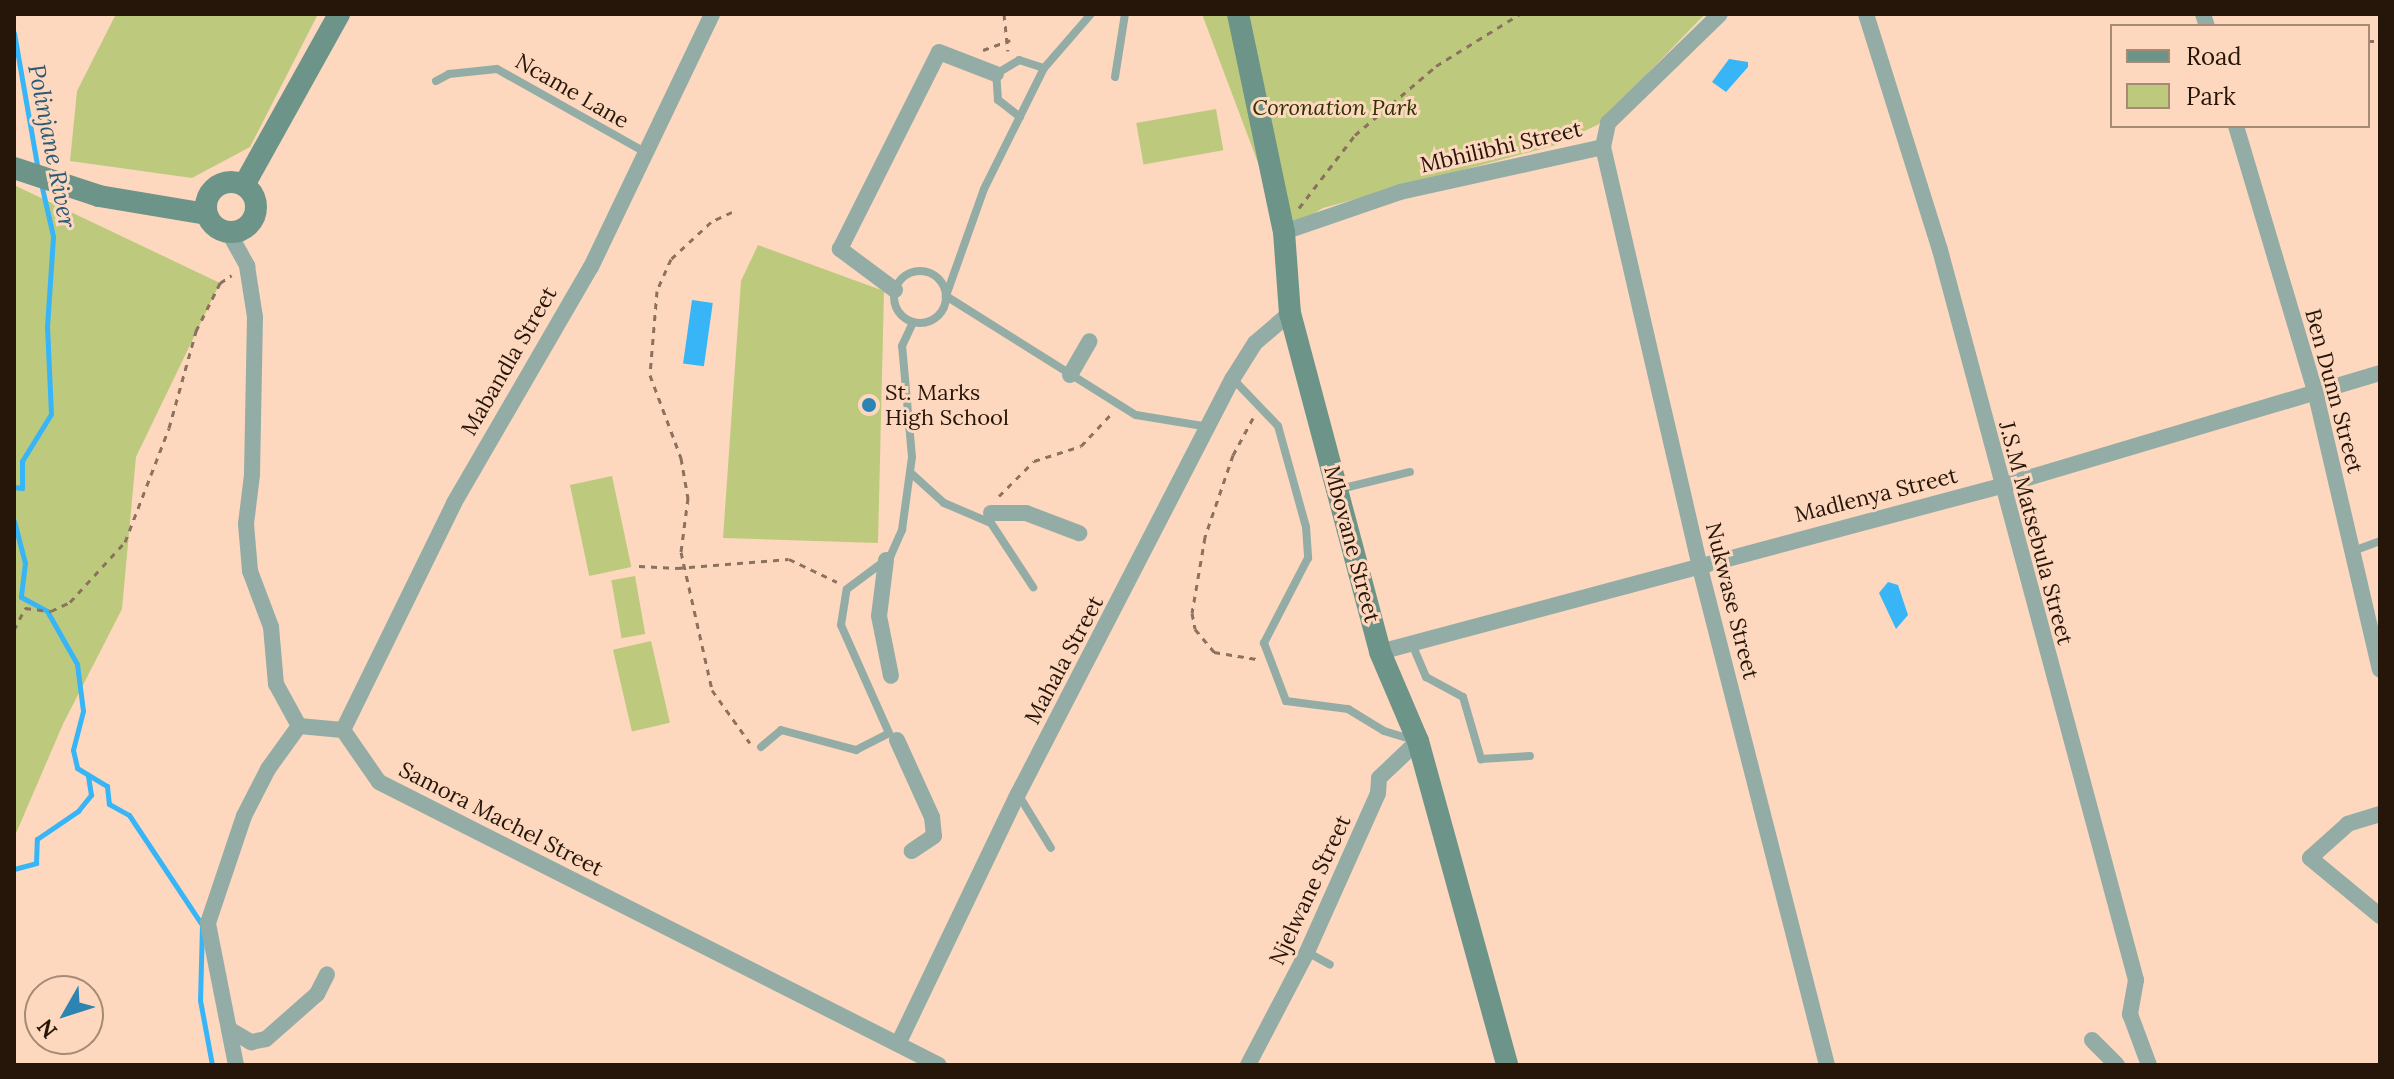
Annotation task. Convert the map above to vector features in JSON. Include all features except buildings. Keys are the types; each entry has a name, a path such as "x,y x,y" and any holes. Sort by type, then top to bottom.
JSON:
{"street":[{"path":"244,185 339,14"},
{"name":"Mabandla Street","path":"343,730 454,503 591,267 643,151 712,14"},
{"name":"Mbovane Street","path":"1238,14 1284,232 1290,313 1380,652 1418,741 1507,1065"},
{"name":"Mbhilibhi Street","path":"1284,232 1400,192 1603,147 1608,123 1720,14"},
{"name":"J.S.M Matsebula Street","path":"1866,14 1940,250 2136,980 2130,1014 2149,1065"},
{"path":"895,290 840,249 939,52 1001,68"},
{"name":"Ben Dunn Street","path":"2237,128 2315,391 2380,670"},
{"name":"Nukwase Street","path":"1603,147 1699,564 1827,1065"},
{"path":"27,173 99,196 206,214"},
{"path":"227,182 244,185 255,198 255,215 245,229 229,233 214,227 206,214 212,190 227,182"},
{"path":"229,233 247,266 256,352 246,524 250,571 271,627 276,684 299,726"},
{"name":"Mahala Street","path":"899,1042 1018,794 1211,427 1233,378 1255,343 1290,313"},
{"path":"1070,375 1090,341"},
{"name":"Madlenya Street","path":"1380,652 1699,564 2001,486 2380,373"},
{"path":"991,513 1026,513 1079,533"},
{"path":"886,560 879,616 891,676"},
{"path":"299,726 343,730"},
{"path":"236,1065 208,923 244,816 268,769 299,726"},
{"name":"Samora Machel Street","path":"343,730 379,782 899,1042 939,1065"},
{"path":"897,740 932,817 934,836 912,851"},
{"name":"Njelwane Street","path":"1248,1065 1307,952 1378,793 1379,778 1418,741"},
{"path":"2380,814 2348,824 2310,858 2380,916"},
{"path":"229,1029 251,1042 266,1039 317,994 327,974"},
{"path":"2092,1040 2117,1065"}],"lane":[{"path":"913,322 938,317 984,189 1044,68 1091,14"},
{"path":"1115,77 1125,14"},
{"path":"1020,117 998,100 1001,68 1019,60 1044,68"},
{"name":"Ncame Lane","path":"436,81 449,74 497,69 643,151"},
{"path":"913,322 896,308 895,290 908,273 925,270 940,278 946,296 1136,415 1211,427"},
{"path":"758,748 781,730 856,750 889,733 841,625 849,588 886,560 902,530 911,474 902,346 913,322"},
{"path":"1233,378 1278,426 1286,444 1308,558 1267,632 1266,659 1286,701 1348,709 1384,731 1418,741"},
{"path":"1337,490 1410,472"},
{"path":"911,474 944,503 991,523 1033,587"},
{"path":"2352,551 2380,541"},
{"path":"1412,644 1426,677 1463,697 1481,759 1530,756"},
{"path":"1018,794 1051,848"},
{"path":"1307,952 1330,965"}],"path":[{"path":"1001,68 1010,40 1004,14"},
{"path":"1284,232 1317,179 1355,135 1436,66 1520,14"},
{"path":"961,58 1010,40"},
{"path":"732,212 711,222 671,259 657,291 650,375 681,458 688,498 681,552 712,690 732,725 758,748"},
{"path":"14,630 25,608 51,611 99,576 125,542 169,428 196,331 220,283 247,266"},
{"path":"991,513 991,501 1023,477 1034,461 1081,446 1098,432 1116,404"},
{"path":"1259,408 1233,455 1205,537 1192,613 1195,629 1214,652 1228,658 1266,659"},
{"path":"639,566 677,568 789,559 849,588"}],"green space":[{"path":"116,14 318,14 250,147 192,178 70,161 77,91"},
{"name":"Coronation Park","path":"1202,14 1705,14 1599,124 1556,145 1323,208 1284,232"},
{"path":"1216,109 1223,150 1144,164 1136,123"},
{"path":"14,185 220,283 136,457 122,609 63,724 14,838"},
{"path":"758,245 884,291 878,543 723,538 741,281"},
{"path":"612,476 631,567 589,576 570,485"},
{"path":"635,576 645,634 622,638 611,580"},
{"path":"651,641 670,723 632,732 613,650"}],"water":[{"path":"1729,59 1748,62 1748,67 1726,92 1712,82"},
{"path":"692,300 713,303 704,366 683,363"},
{"path":"1888,582 1898,585 1908,615 1896,629 1879,593"}],"waterway":[{"name":"Polinjane River","path":"14,33 38,170"},
{"name":"Polinjane River","path":"14,487 22,488 22,461 51,414 47,327 53,236 41,183"},
{"name":"Polinjane River","path":"14,521 25,563 21,597 47,611 77,664 83,711 73,750 77,768 107,786 109,804 129,815 202,925 200,1000 212,1065"},
{"path":"14,869 36,863 37,839 78,811 91,795 88,776"}],"place":[{"name":"St. Marks High School","path":"869,405"}]}
